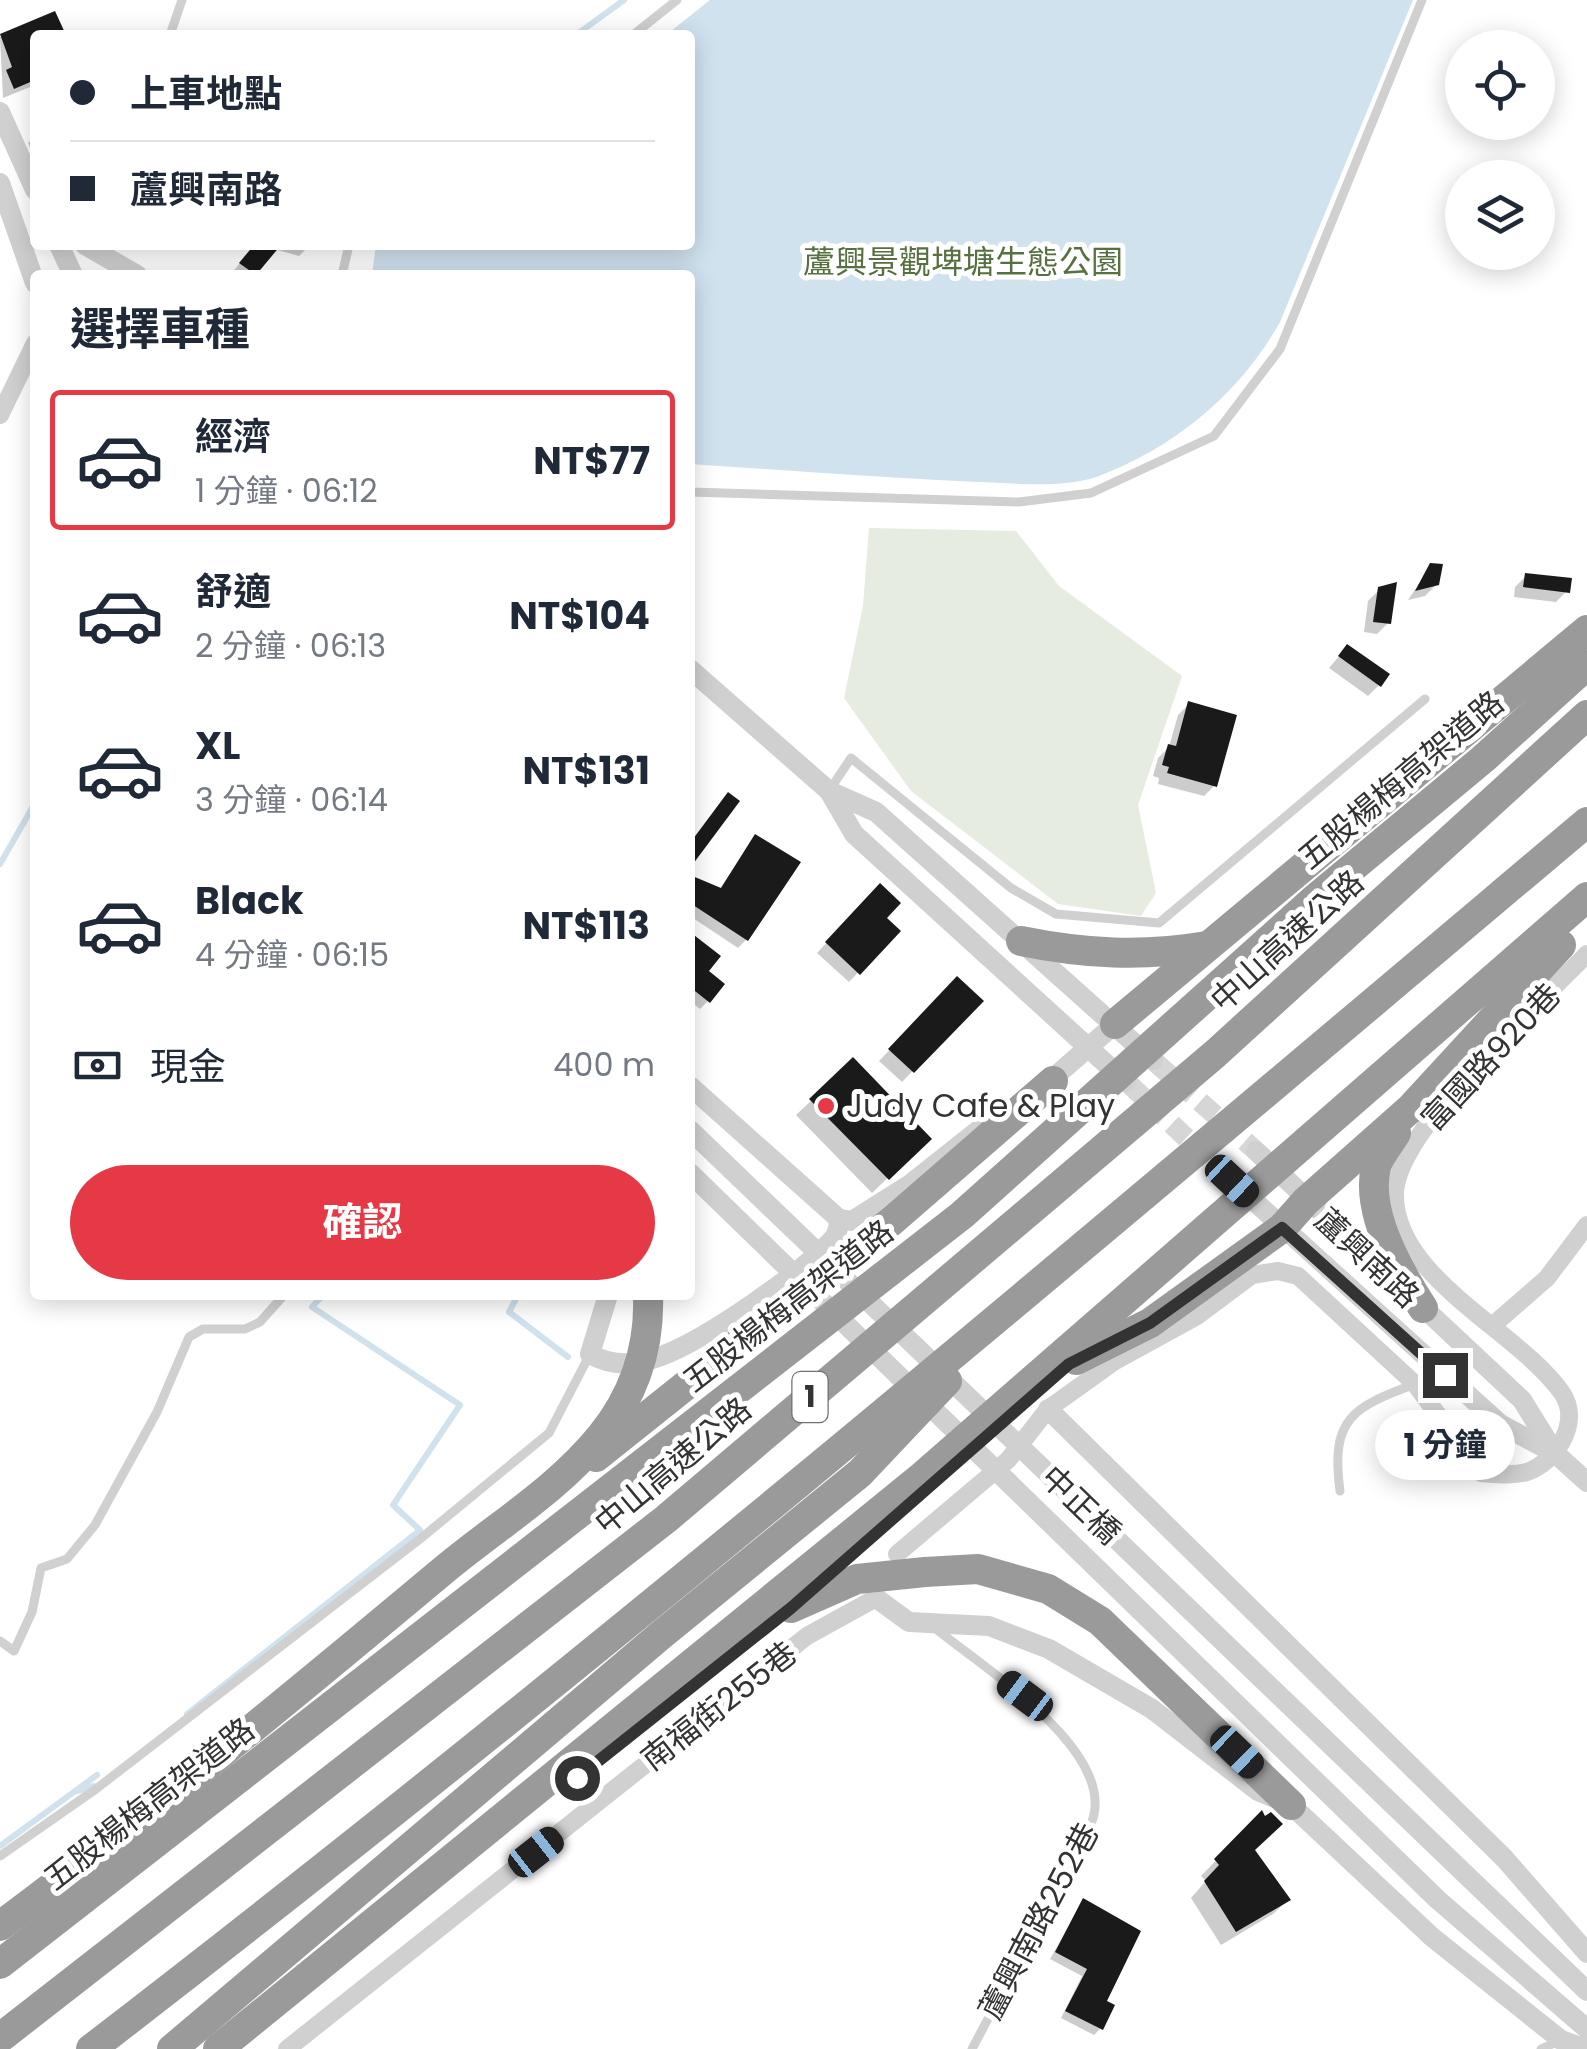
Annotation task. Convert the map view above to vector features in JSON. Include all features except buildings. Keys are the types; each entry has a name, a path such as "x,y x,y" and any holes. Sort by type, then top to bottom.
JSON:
{"highway":[{"path":"1115,1024 1587,630"},
{"name":"五股楊梅高架道路","path":"0,1964 962,1215 1317,897 1483,760 1587,665"},
{"name":"中山高速公路","path":"0,2038 666,1519 1214,1054 1587,715"},
{"name":"1","path":"91,2049 350,1850 1031,1292 1587,822"},
{"path":"218,2049 919,1479 1587,897"},
{"path":"240,2049 791,1608 1069,1364 1150,1323 1282,1228 1306,1201 1410,1108 1587,917"},
{"path":"1021,941 1074,952 1150,956 1210,946"},
{"path":"0,1926 309,1686 448,1566 722,1360 937,1183 1053,1081"},
{"path":"1410,1108 1376,1167 1376,1195 1390,1257 1422,1308"},
{"path":"172,2049 661,1634 860,1473 1031,1292"},
{"path":"539,1498 601,1436 636,1380 645,1346 648,1300"},
{"path":"791,1608 857,1579 924,1572 978,1570 1048,1589 1100,1621 1291,1805"}],"street":[{"path":"0,112 30,179"},
{"path":"0,183 30,270"},
{"path":"94,250 128,270"},
{"path":"0,415 30,353"},
{"path":"695,673 829,791 876,812 1155,1062"},
{"path":"829,791 854,834 1128,1083"},
{"name":"富國路920巷","path":"1556,1454 1568,1426 1564,1395 1443,1284 1402,1234 1394,1192 1421,1128 1587,954"},
{"path":"695,1090 839,1219 861,1219 950,1149 1053,1081 1115,1024"},
{"name":"中正橋","path":"695,1135 1587,1991"},
{"name":"蘆興南路","path":"1256,1151 1522,1400 1556,1454"},
{"name":"中正橋","path":"695,1178 1438,1899 1587,2030"},
{"name":"蘆興南路","path":"1232,1181 1500,1424 1556,1454 1587,1482"},
{"path":"606,1300 590,1354 605,1363 623,1365 662,1356 698,1339 834,1239 839,1219"},
{"path":"1492,1326 1547,1278 1587,1224"},
{"path":"897,1554 1008,1460 1048,1409 1115,1360 1197,1316 1252,1275 1278,1272 1298,1276 1415,1384 1482,1473 1527,1472 1556,1454"},
{"path":"1048,1409 1504,1858 1587,1953"},
{"path":"876,1598 909,1622 961,1621 989,1626 1048,1649 1152,1709 1258,1791 1291,1805 1551,2045 1586,2049"},
{"name":"南福街255巷","path":"287,2049 807,1636 876,1598"}],"lane":[{"path":"172,30 182,0"},
{"path":"639,30 678,0"},
{"path":"695,492 1019,502 1091,493 1214,436 1280,349 1422,0"},
{"path":"829,791 851,758 1011,888 1056,914 1158,923 1426,699"},
{"path":"0,1641 14,1650 32,1612 41,1568 67,1559 95,1525 157,1412 188,1337 203,1330 245,1329 260,1322 280,1300"},
{"path":"0,1856 96,1789 343,1599 548,1433 590,1354"},
{"path":"1340,1490 1336,1458 1348,1422 1364,1403 1415,1384"},
{"name":"蘆興南路252巷","path":"931,1624 1025,1696 1090,1772 1097,1790 1098,1809 1092,1824 972,2049"}],"shaded area":[{"path":"869,528 1016,531 1059,586 1182,676 1138,805 1156,893 1141,916 1058,904 911,791 844,698 863,606"}],"water":[{"name":"蘆興景觀埤塘生態公園","path":"710,0 1413,0 1280,322 1264,348 1226,394 1180,433 1127,464 1070,483 906,478 695,464 695,270 373,270 375,250 695,250 695,30 672,30"}],"waterway":[{"path":"583,30 624,0"},
{"path":"0,864 30,812"},
{"path":"187,1714 420,1530 393,1505 460,1405 312,1307 318,1300"},
{"path":"515,1300 509,1312 568,1357"},
{"path":"0,1846 97,1775"},
{"path":"77,1791 94,1786"}],"tunnel":[{"path":"1155,1062 1256,1151"},
{"path":"1128,1083 1232,1181"}],"place":[{"name":"Judy Cafe & Play","path":"826,1106"}],"route":[{"path":"577,1778 791,1608 1069,1364 1150,1323 1282,1228 1445,1375"}]}
